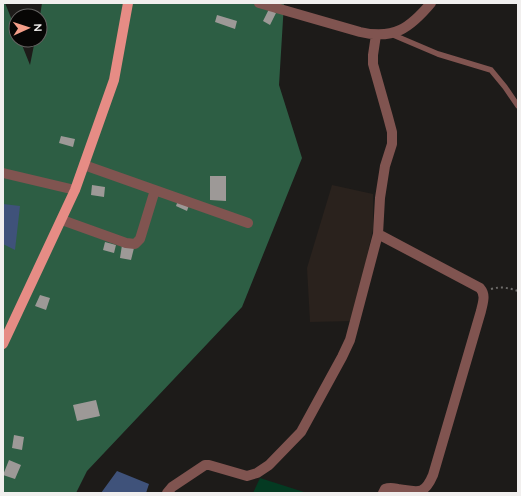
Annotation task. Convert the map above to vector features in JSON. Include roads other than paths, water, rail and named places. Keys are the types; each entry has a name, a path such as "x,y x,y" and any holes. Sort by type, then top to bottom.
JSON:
{"main road":[{"path":"3,344 75,190 114,80 128,3"}],"street":[{"path":"259,3 360,32 376,35 405,28 419,18 431,3"},
{"path":"167,493 172,487 208,464 247,476 257,473 269,465 301,432 350,340 378,234 380,198 385,166 392,144 392,132 380,84 373,64 376,35"},
{"path":"84,165 248,223"},
{"path":"3,173 75,190"},
{"path":"62,220 126,243 135,244 140,239 155,190"},
{"path":"378,234 447,270 483,291 481,310 433,475 429,484 421,491 388,488 383,493"}],"lane":[{"path":"389,33 438,54 491,70 518,106"}],"water":[{"path":"3,204 20,206 15,250 3,244"},
{"path":"117,471 149,484 146,493 101,493"}]}
